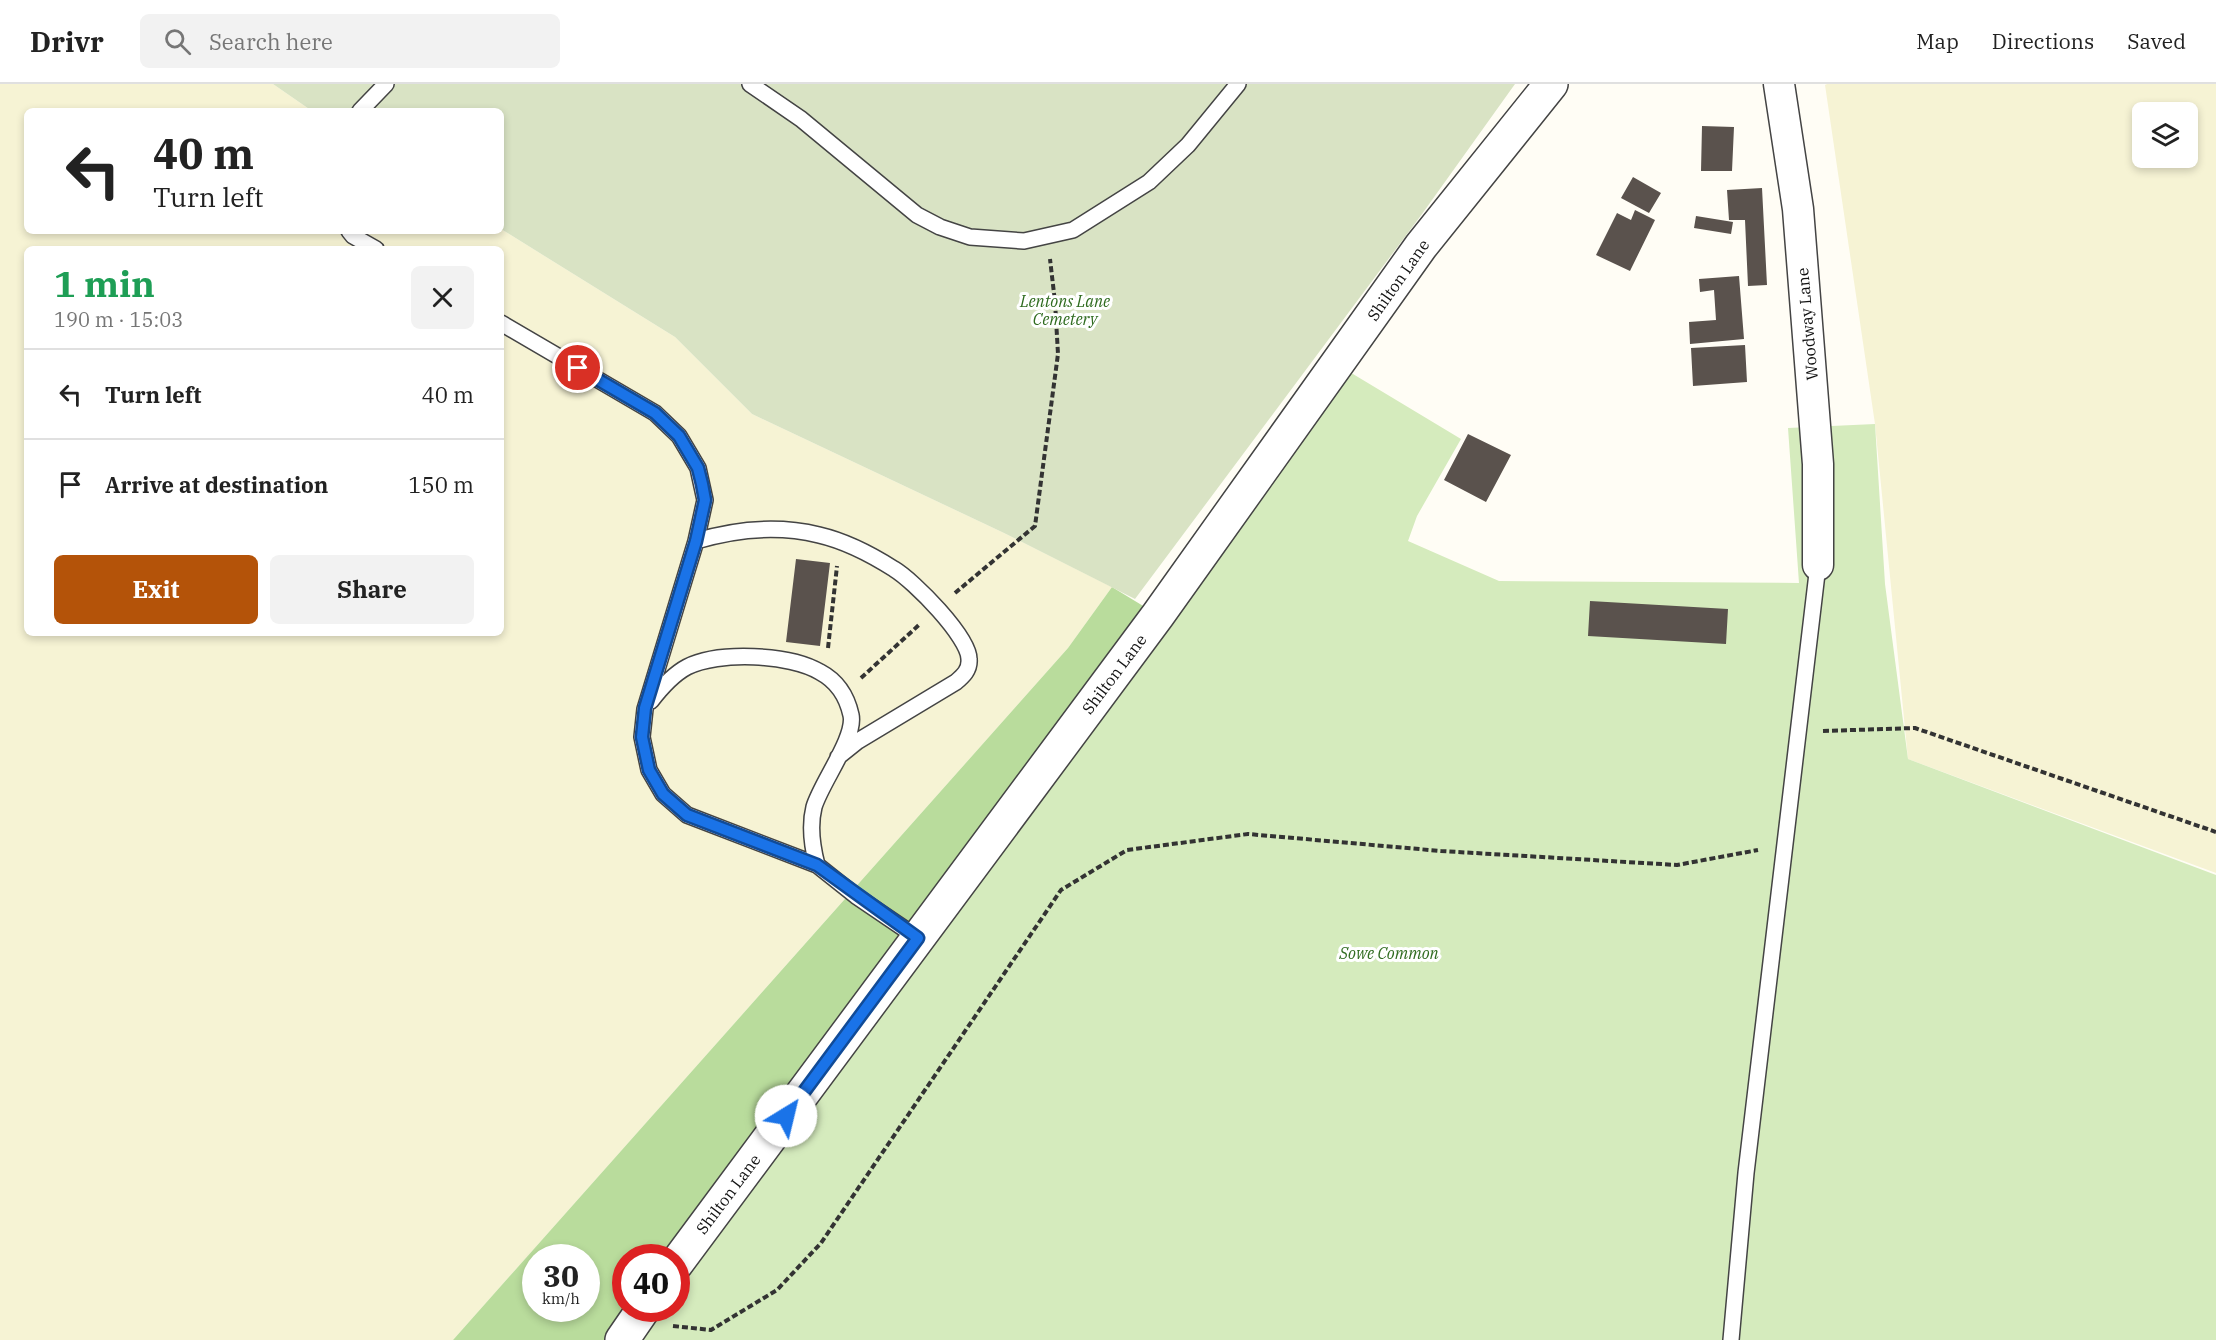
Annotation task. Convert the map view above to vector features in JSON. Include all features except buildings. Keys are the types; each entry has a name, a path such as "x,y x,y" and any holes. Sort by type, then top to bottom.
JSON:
{"street":[{"name":"Shilton Lane","path":"690,1245 1158,615 1421,246 1551,84"},
{"name":"Woodway Lane","path":"1779,84 1798,209 1802,255 1818,464 1818,566"}],"lane":[{"path":"363,108 386,84"},
{"path":"750,84 801,119 917,215 940,227 970,237 1024,241 1047,238 1073,230 1149,182 1188,145 1238,84"},
{"path":"351,234 371,246"},
{"path":"504,324 655,413 679,436 698,468 705,500 696,541 645,708 642,737 649,770 663,794 687,815 817,865 918,938"},
{"path":"696,541 722,533 785,530 819,535 842,542 896,570 937,608 959,634 967,648 970,660 967,672 956,682 858,741 838,757"},
{"path":"1731,1340 1746,1173 1818,566"},
{"path":"645,708 665,683 686,667 710,659 760,658 799,663 821,672 845,694 852,718 848,734 814,807 810,838 817,865"}],"path":[{"path":"853,673 862,678 937,608 1035,526 1058,354 1055,302 1047,238"},
{"path":"827,659 842,542"},
{"path":"1798,732 1915,728 2216,832"},
{"path":"633,1323 711,1330 777,1290 821,1243 1061,890 1127,850 1248,834 1441,851 1677,865 1785,845"}],"shaded area":[{"path":"0,84 273,84 308,108 24,108 24,234 504,234 504,231 675,337 752,414 1004,533 1112,587 1068,648 538,1244 522,1244 522,1262 453,1340 0,1340"},
{"path":"2216,84 2216,873 1908,759 1875,424 1825,85"}],"green space":[{"name":"Lentons Lane Cemetery","path":"273,84 1515,84 1422,214 1135,599 1004,533 752,414 675,337 504,231 504,108 308,108"},
{"name":"Sowe Common","path":"1338,365 1461,439 1417,516 1408,541 1499,581 1799,583 1788,428 1875,424 1885,584 1908,759 2216,875 2216,1340 622,1340 634,1322 690,1322 690,1246"},
{"path":"1112,587 1158,615 686,1244 612,1244 612,1322 624,1322 622,1340 453,1340 522,1262 522,1322 600,1322 600,1244 538,1244 1068,648"}],"route":[{"path":"578,368 655,413 679,436 698,468 705,500 696,541 645,708 642,737 649,770 663,794 687,815 817,865 856,896 918,938 786,1116"}]}
